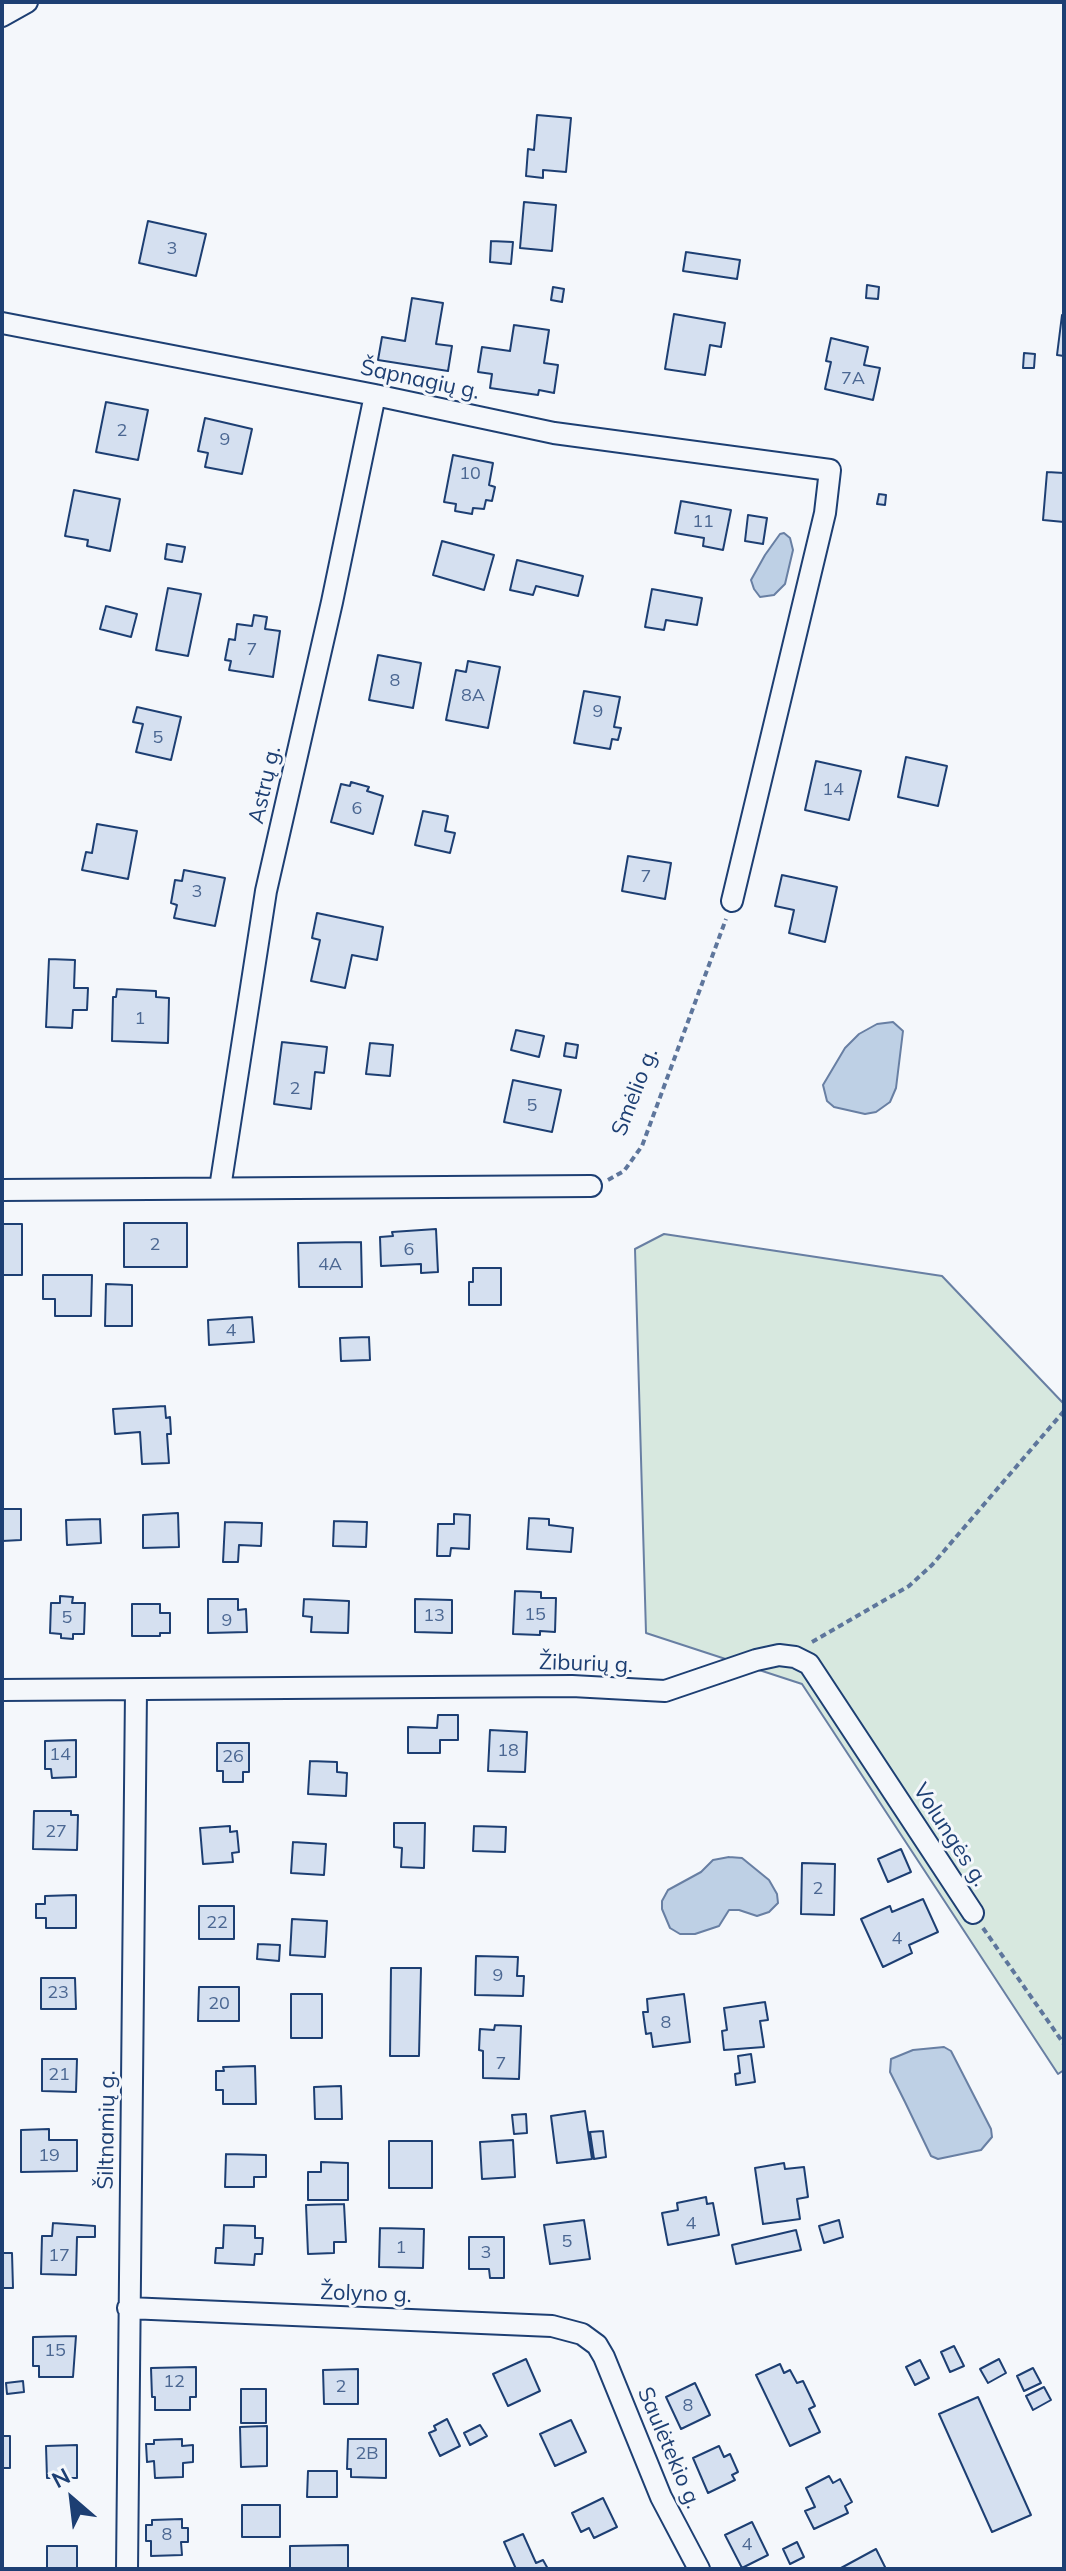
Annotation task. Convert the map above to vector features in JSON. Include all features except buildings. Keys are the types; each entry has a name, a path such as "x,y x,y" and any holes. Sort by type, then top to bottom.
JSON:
{"street":[{"path":"2,16 27,2"},
{"name":"Šapnagių g.","path":"2,323 554,433 830,470 825,513 732,901"},
{"name":"Astrų g.","path":"220,1188 266,891 332,602 375,395"},
{"path":"2,1190 591,1186"},
{"name":"Žiburių g.","path":"2,1690 557,1686 665,1691 756,1660 779,1655 795,1657"},
{"name":"Volungės g.","path":"795,1657 809,1664 973,1913"},
{"name":"Šiltnamių g.","path":"127,2569 136,1691"},
{"name":"Žolyno g.","path":"128,2308 552,2326 582,2334 597,2345"},
{"name":"Saulėtekio g.","path":"597,2345 661,2497 699,2569"}],"path":[{"name":"Smėlio g.","path":"591,1186 624,1171 642,1146 732,901"},
{"path":"795,1657 811,1643 909,1586 1064,1411"},
{"name":"Volungės g.","path":"973,1913 1064,2044"}],"shaded area":[{"path":"664,1234 942,1276 1064,1404 1064,2070 1058,2074 802,1684 646,1633 635,1249"}],"water":[{"path":"784,533 790,538 793,550 785,584 774,595 760,597 751,580 765,555"},
{"path":"893,1022 903,1031 896,1088 890,1102 876,1112 865,1114 834,1107 827,1101 823,1085 845,1048 859,1034 877,1024"},
{"path":"742,1858 769,1880 778,1903 769,1912 757,1916 729,1910 719,1926 695,1934 680,1934 670,1928 662,1909 662,1901 668,1890 701,1872 713,1860"},
{"path":"944,2047 951,2051 991,2129 992,2137 981,2150 938,2159 931,2156 890,2072 891,2059 913,2050"}]}
